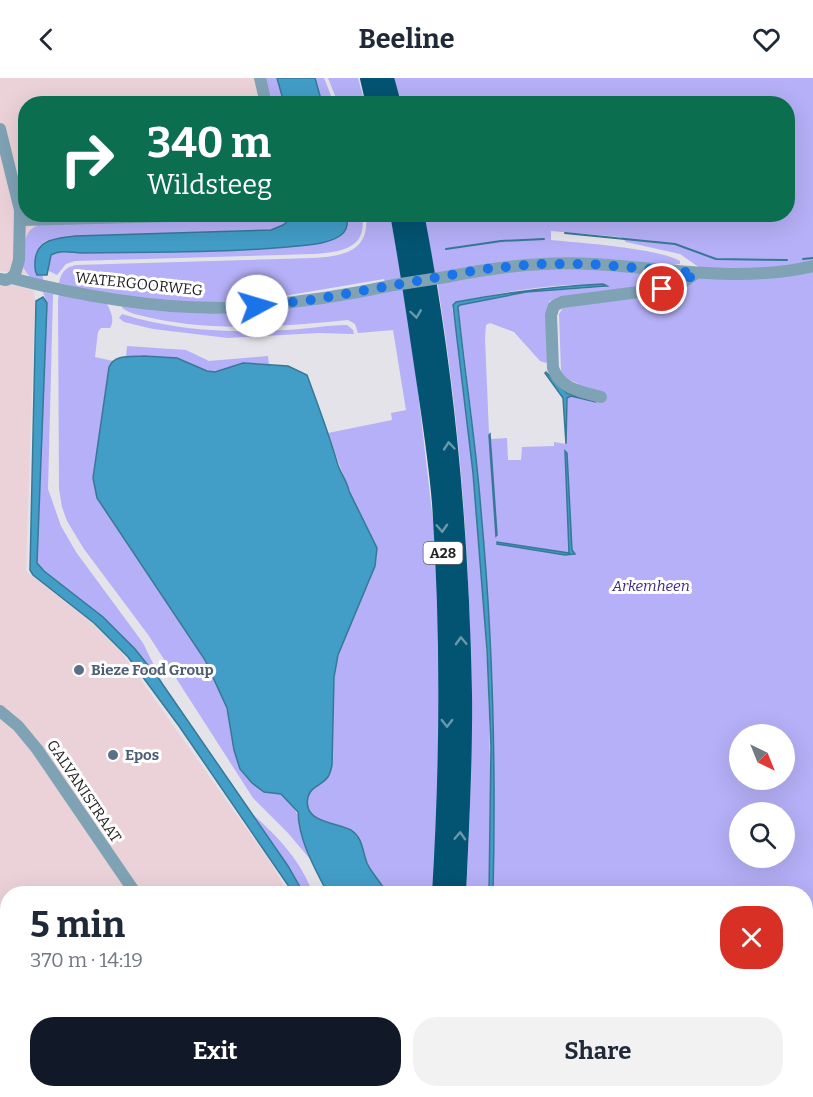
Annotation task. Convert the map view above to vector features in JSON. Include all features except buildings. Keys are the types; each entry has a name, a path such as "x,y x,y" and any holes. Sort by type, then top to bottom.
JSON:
{"highway":[{"path":"369,78 373,96"},
{"path":"385,78 390,96"},
{"name":"A28","path":"400,222 433,428 441,502 447,700 447,798 442,886"},
{"name":"A28","path":"416,222 437,342 448,434 460,592 463,696 457,886"}],"street":[{"path":"260,78 264,96"},
{"path":"0,129 18,200"},
{"path":"6,279 15,274 19,260 21,222"},
{"name":"WATERGOORWEG","path":"6,279 117,300 198,307 272,304 484,269 565,263 696,273 750,273 795,270 813,266"},
{"path":"601,397 573,389 555,374 551,315 554,306 562,302 662,289 679,285 696,273"},
{"name":"GALVANISTRAAT","path":"0,711 18,726 37,749 131,886"}],"shaded area":[{"path":"0,78 270,78 276,96 18,96 18,222 276,222 62,234 32,275 0,271"},
{"path":"0,282 34,290 26,571 92,623 122,653 273,866 284,886 0,886"}],"green space":[{"path":"264,78 277,78 282,96 269,96"},
{"path":"315,78 324,78 331,96 320,96"},
{"path":"328,78 358,78 363,96 335,96"},
{"path":"394,78 813,78 813,262 783,267 703,270 680,254 626,242 621,237 551,231 551,240 654,253 669,256 680,261 680,264 585,261 435,275 425,222 795,222 795,96 398,96"},
{"path":"287,222 271,230 53,239 45,241 38,248 37,275 43,276 43,282 31,279 23,267 27,235 30,230 42,224"},
{"path":"363,222 361,235 350,246 333,252 75,261 66,264 57,275 49,271 48,260 51,254 60,251 102,253 333,239 345,230 347,223"},
{"path":"366,222 391,222 402,281 385,283 384,279 272,298 200,303 122,298 59,283 64,271 76,265 335,256 353,250 364,237"},
{"name":"Arkemheen","path":"526,269 621,269 675,275 678,278 678,281 549,301 550,358 546,363 540,361 514,332 490,323 486,325 489,434 492,456 491,439 507,438 508,460 521,460 522,447 554,446 554,442 566,444 567,392 576,393 579,384 565,378 561,371 559,314 564,306 700,278 813,271 813,886 493,886 493,747 488,600 476,453 458,307 526,292 606,287 606,285 587,284 550,286 493,295 456,302 452,308 464,384 477,512 487,655 490,750 489,886 466,886 470,817 471,663 464,510 457,434 437,281"},
{"path":"404,288 437,555 441,624 436,886 382,886 349,829 315,818 308,809 308,798 313,787 323,782 338,655 375,566 377,548 349,491 328,433 392,420 391,413 406,410 393,330 358,333 355,324 348,320 228,327 156,319 134,314 122,308 123,306 164,308"},
{"path":"43,292 53,294 48,489 61,526 76,552 143,643 163,684 122,637 37,563 47,303"},
{"path":"59,293 107,304 112,316 110,328 101,328 98,332 95,357 113,361 107,378 93,478 97,498 205,660 221,691 230,721 264,791 282,795 294,807 310,859 253,798 149,636 84,549 67,521 59,489"},
{"path":"122,314 162,324 204,330 266,331 347,325 354,334 319,333 228,338 153,329 124,322 119,318"},
{"path":"127,346 186,350 209,361 268,356 269,365 243,363 215,372 207,371 177,358 126,357"},
{"path":"250,812 287,849 302,870 310,886 299,886"}],"water":[{"path":"277,78 315,78 320,96 282,96"},
{"path":"287,222 347,222 345,231 341,235 316,244 185,252 59,252 51,255 47,275 37,275 35,270 39,248 55,239 75,236 271,230"},
{"path":"603,284 607,286 526,292 458,307 479,486 488,607 493,702 494,798 493,886 489,886 491,747 487,650 473,473 453,305 456,302 566,286"},
{"path":"43,297 47,303 37,563 103,617 135,649 159,679 299,886 289,886 179,726 128,657 94,623 33,575 30,570 36,301"},
{"path":"128,356 177,358 207,371 215,372 243,363 288,366 307,375 339,468 377,548 375,566 338,655 334,677 331,771 325,781 309,793 308,806 315,817 345,827 355,833 369,867 382,886 324,886 301,834 298,812 281,794 264,792 252,783 240,769 234,750 227,708 205,660 97,498 93,478 109,367 115,360"},
{"path":"546,372 567,393 596,402 571,396 567,398 566,444 563,398"},
{"path":"489,435 497,535 496,536"},
{"path":"565,451 567,453 572,550 575,554 565,555 497,544 497,542 569,553"}],"waterway":[{"path":"565,233 675,244 716,259 787,260"},
{"path":"446,249 501,241 544,239"},
{"path":"803,259 813,258"}],"place":[{"name":"Bieze Food Group","path":"79,670"},
{"name":"Epos","path":"113,755"}],"route":[{"path":"257,306 311,300 484,269 538,264 591,264 696,273 679,285 662,289"}]}
